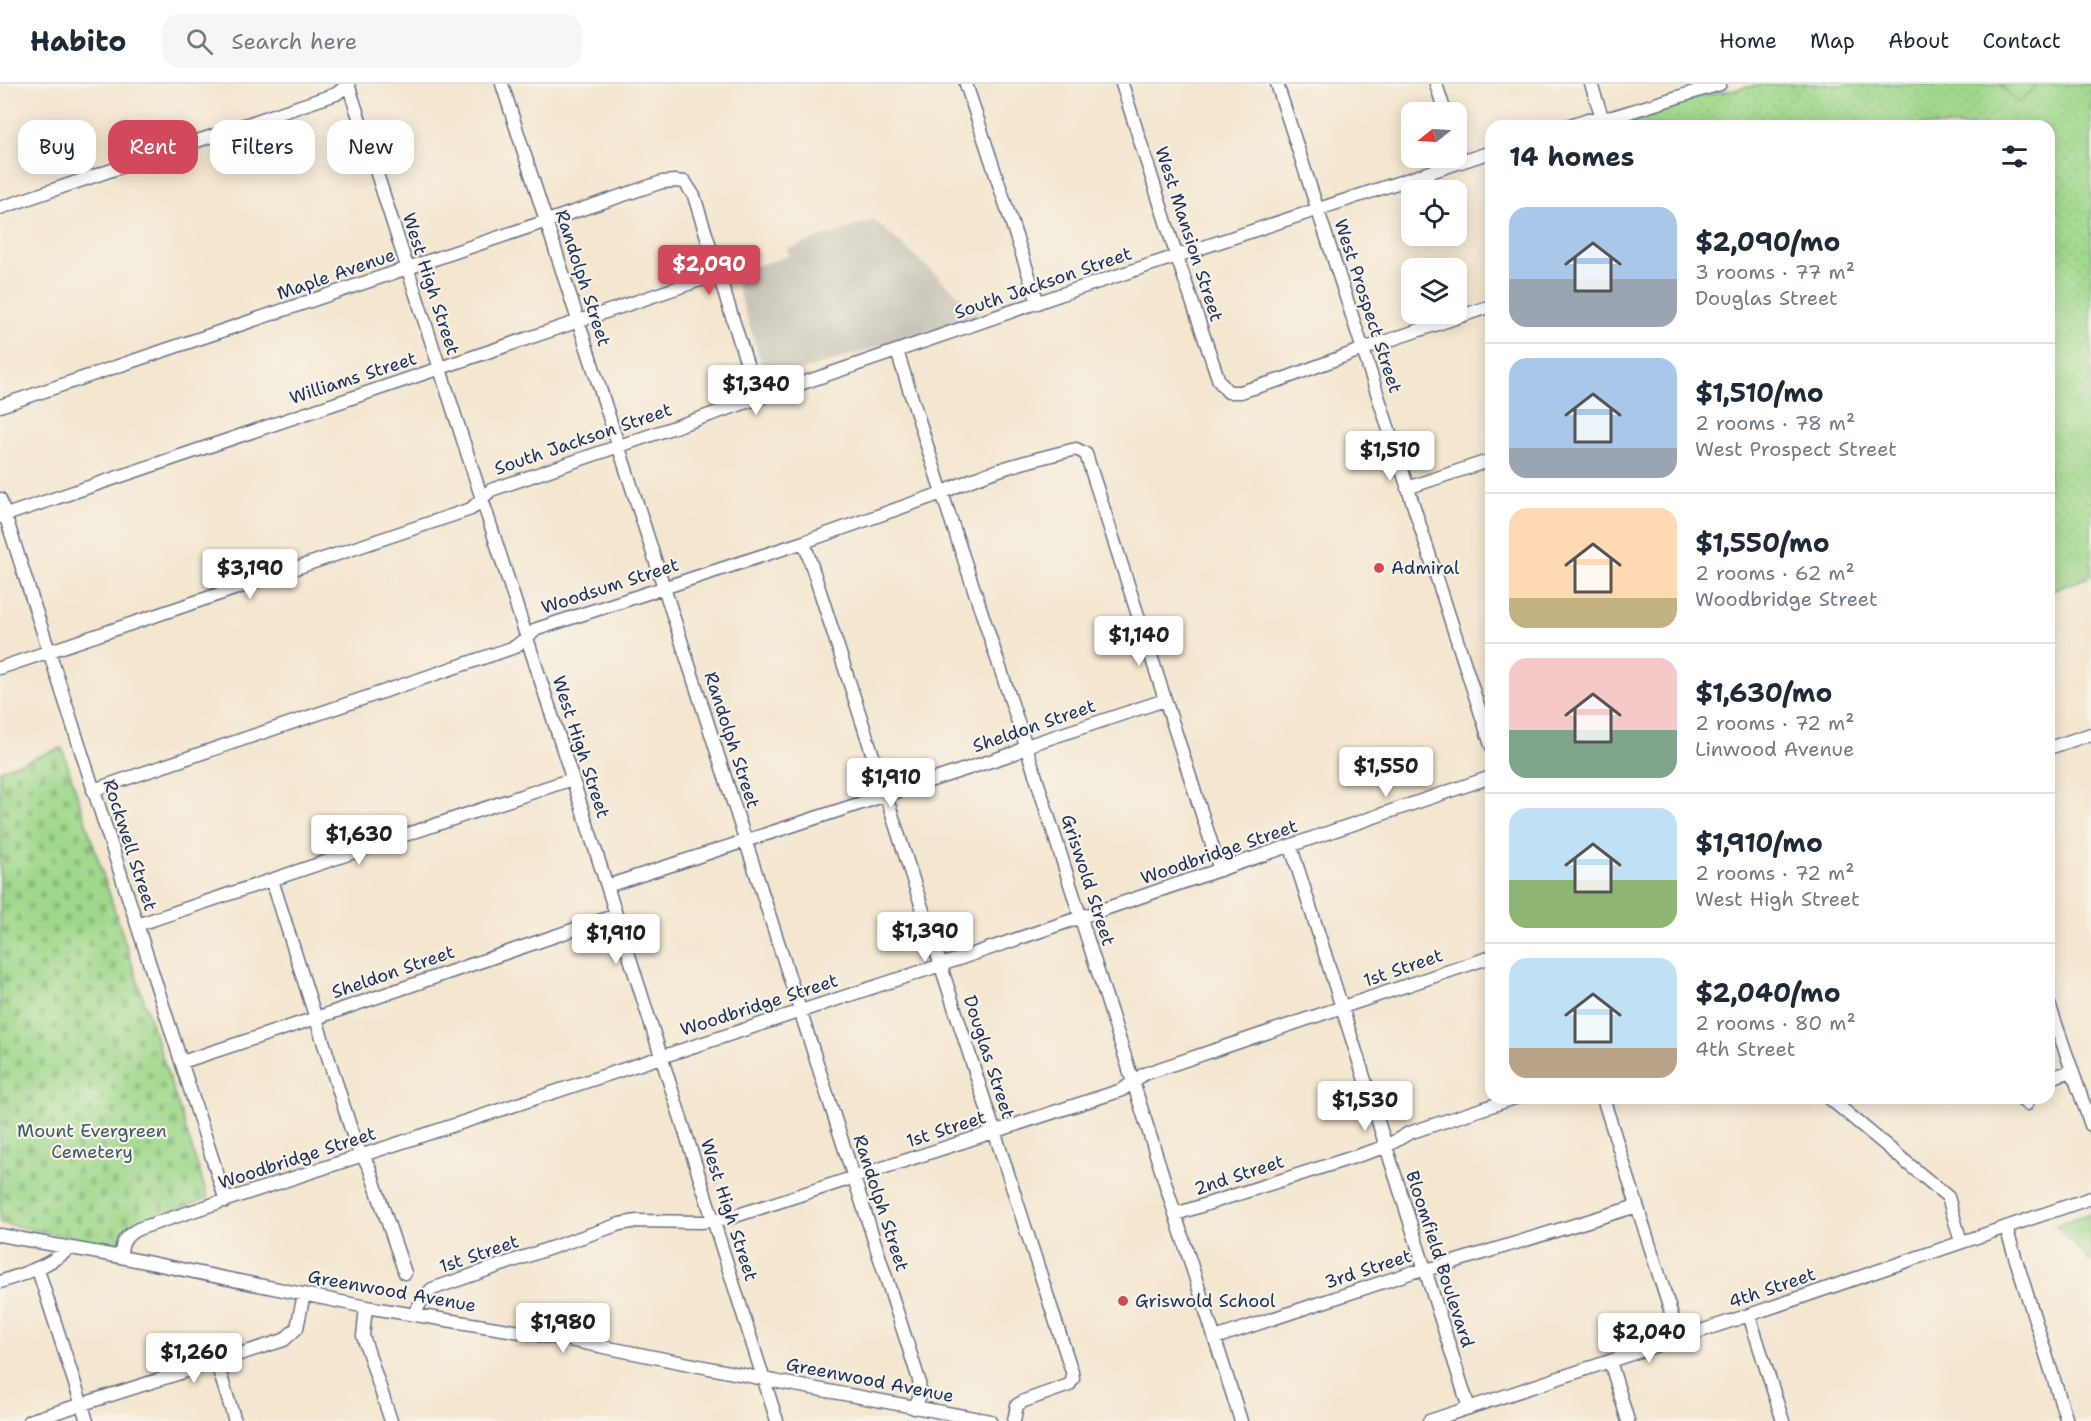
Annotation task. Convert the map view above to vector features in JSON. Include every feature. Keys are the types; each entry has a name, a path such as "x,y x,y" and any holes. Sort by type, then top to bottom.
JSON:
{"street":[{"path":"0,208 336,94 348,84"},
{"name":"West High Street","path":"348,84 777,1421"},
{"name":"Randolph Street","path":"502,84 920,1380 920,1396 914,1408"},
{"path":"966,84 1038,303"},
{"name":"West Mansion Street","path":"1122,84 1219,381 1228,392 1240,392 1272,382 1363,349"},
{"name":"West Prospect Street","path":"1277,84 1485,727"},
{"path":"1436,84 1442,102"},
{"path":"1591,84 1602,120"},
{"path":"1607,120 1720,84"},
{"name":"South Jackson Street","path":"1467,160 1485,154"},
{"name":"South Jackson Street","path":"0,668 471,508 491,490 1038,303 1443,168"},
{"name":"Maple Avenue","path":"0,406 662,182 685,182 694,196 718,274"},
{"path":"718,274 758,399"},
{"name":"Williams Street","path":"2,516 718,274"},
{"path":"1363,349 1485,308"},
{"name":"Griswold Street","path":"897,351 1081,917 1241,1421"},
{"name":"Woodsum Street","path":"93,790 515,647 537,629 804,542 942,494 958,485 1043,457 1076,449 1086,454 1165,700"},
{"path":"1407,488 1485,462"},
{"name":"Rockwell Street","path":"0,499 2,516 226,1201"},
{"name":"Douglas Street","path":"804,542 1069,1360 1073,1379 1069,1385 1017,1405 1014,1421"},
{"path":"1165,700 1220,870"},
{"name":"Sheldon Street","path":"607,886 1015,753 1026,746 1165,700"},
{"path":"2055,745 2091,734"},
{"path":"137,925 572,779"},
{"name":"Woodbridge Street","path":"121,1257 121,1244 132,1233 941,965 1485,779"},
{"name":"Bloomfield Boulevard","path":"1291,847 1469,1408"},
{"path":"272,880 356,1145 369,1167 405,1273"},
{"name":"Sheldon Street","path":"182,1062 616,915"},
{"name":"1st Street","path":"414,1314 424,1297 432,1289 620,1224 637,1221 701,1222 726,1219 1122,1090 1144,1074 1485,959"},
{"path":"2055,1034 2072,1071 2091,1125"},
{"path":"2055,1076 2072,1071"},
{"name":"2nd Street","path":"1176,1214 1385,1147 1409,1133 1497,1104"},
{"path":"1605,1104 1679,1338"},
{"path":"1836,1104 1948,1197 1960,1242"},
{"name":"4th Street","path":"1429,1421 2091,1198"},
{"name":"3rd Street","path":"1215,1338 1425,1269 1637,1206"},
{"path":"2006,1228 2067,1421"},
{"name":"Greenwood Avenue","path":"0,1235 366,1307 564,1339 990,1421"},
{"path":"0,1282 38,1270 70,1248"},
{"path":"38,1270 87,1421"},
{"path":"29,1421 284,1340 297,1328 304,1294"},
{"path":"366,1307 363,1336 391,1421"},
{"path":"1749,1315 1783,1421"},
{"path":"216,1361 235,1421"},
{"path":"1610,1361 1628,1421"}],"shaded area":[{"path":"874,220 981,315 767,381 733,273 789,256 787,249"}],"green space":[{"path":"1763,84 2091,84 2091,576 2055,590 2055,120 1616,120 1614,113"},
{"path":"1999,84 2036,84 2037,85 2019,103"},
{"name":"Mount Evergreen Cemetery","path":"62,748 208,1198 125,1228 115,1246 0,1223 0,770"},
{"path":"2091,1213 2091,1262 2056,1225"}],"place":[{"name":"Admiral","path":"1379,568"},
{"name":"Griswold School","path":"1123,1301"}]}
